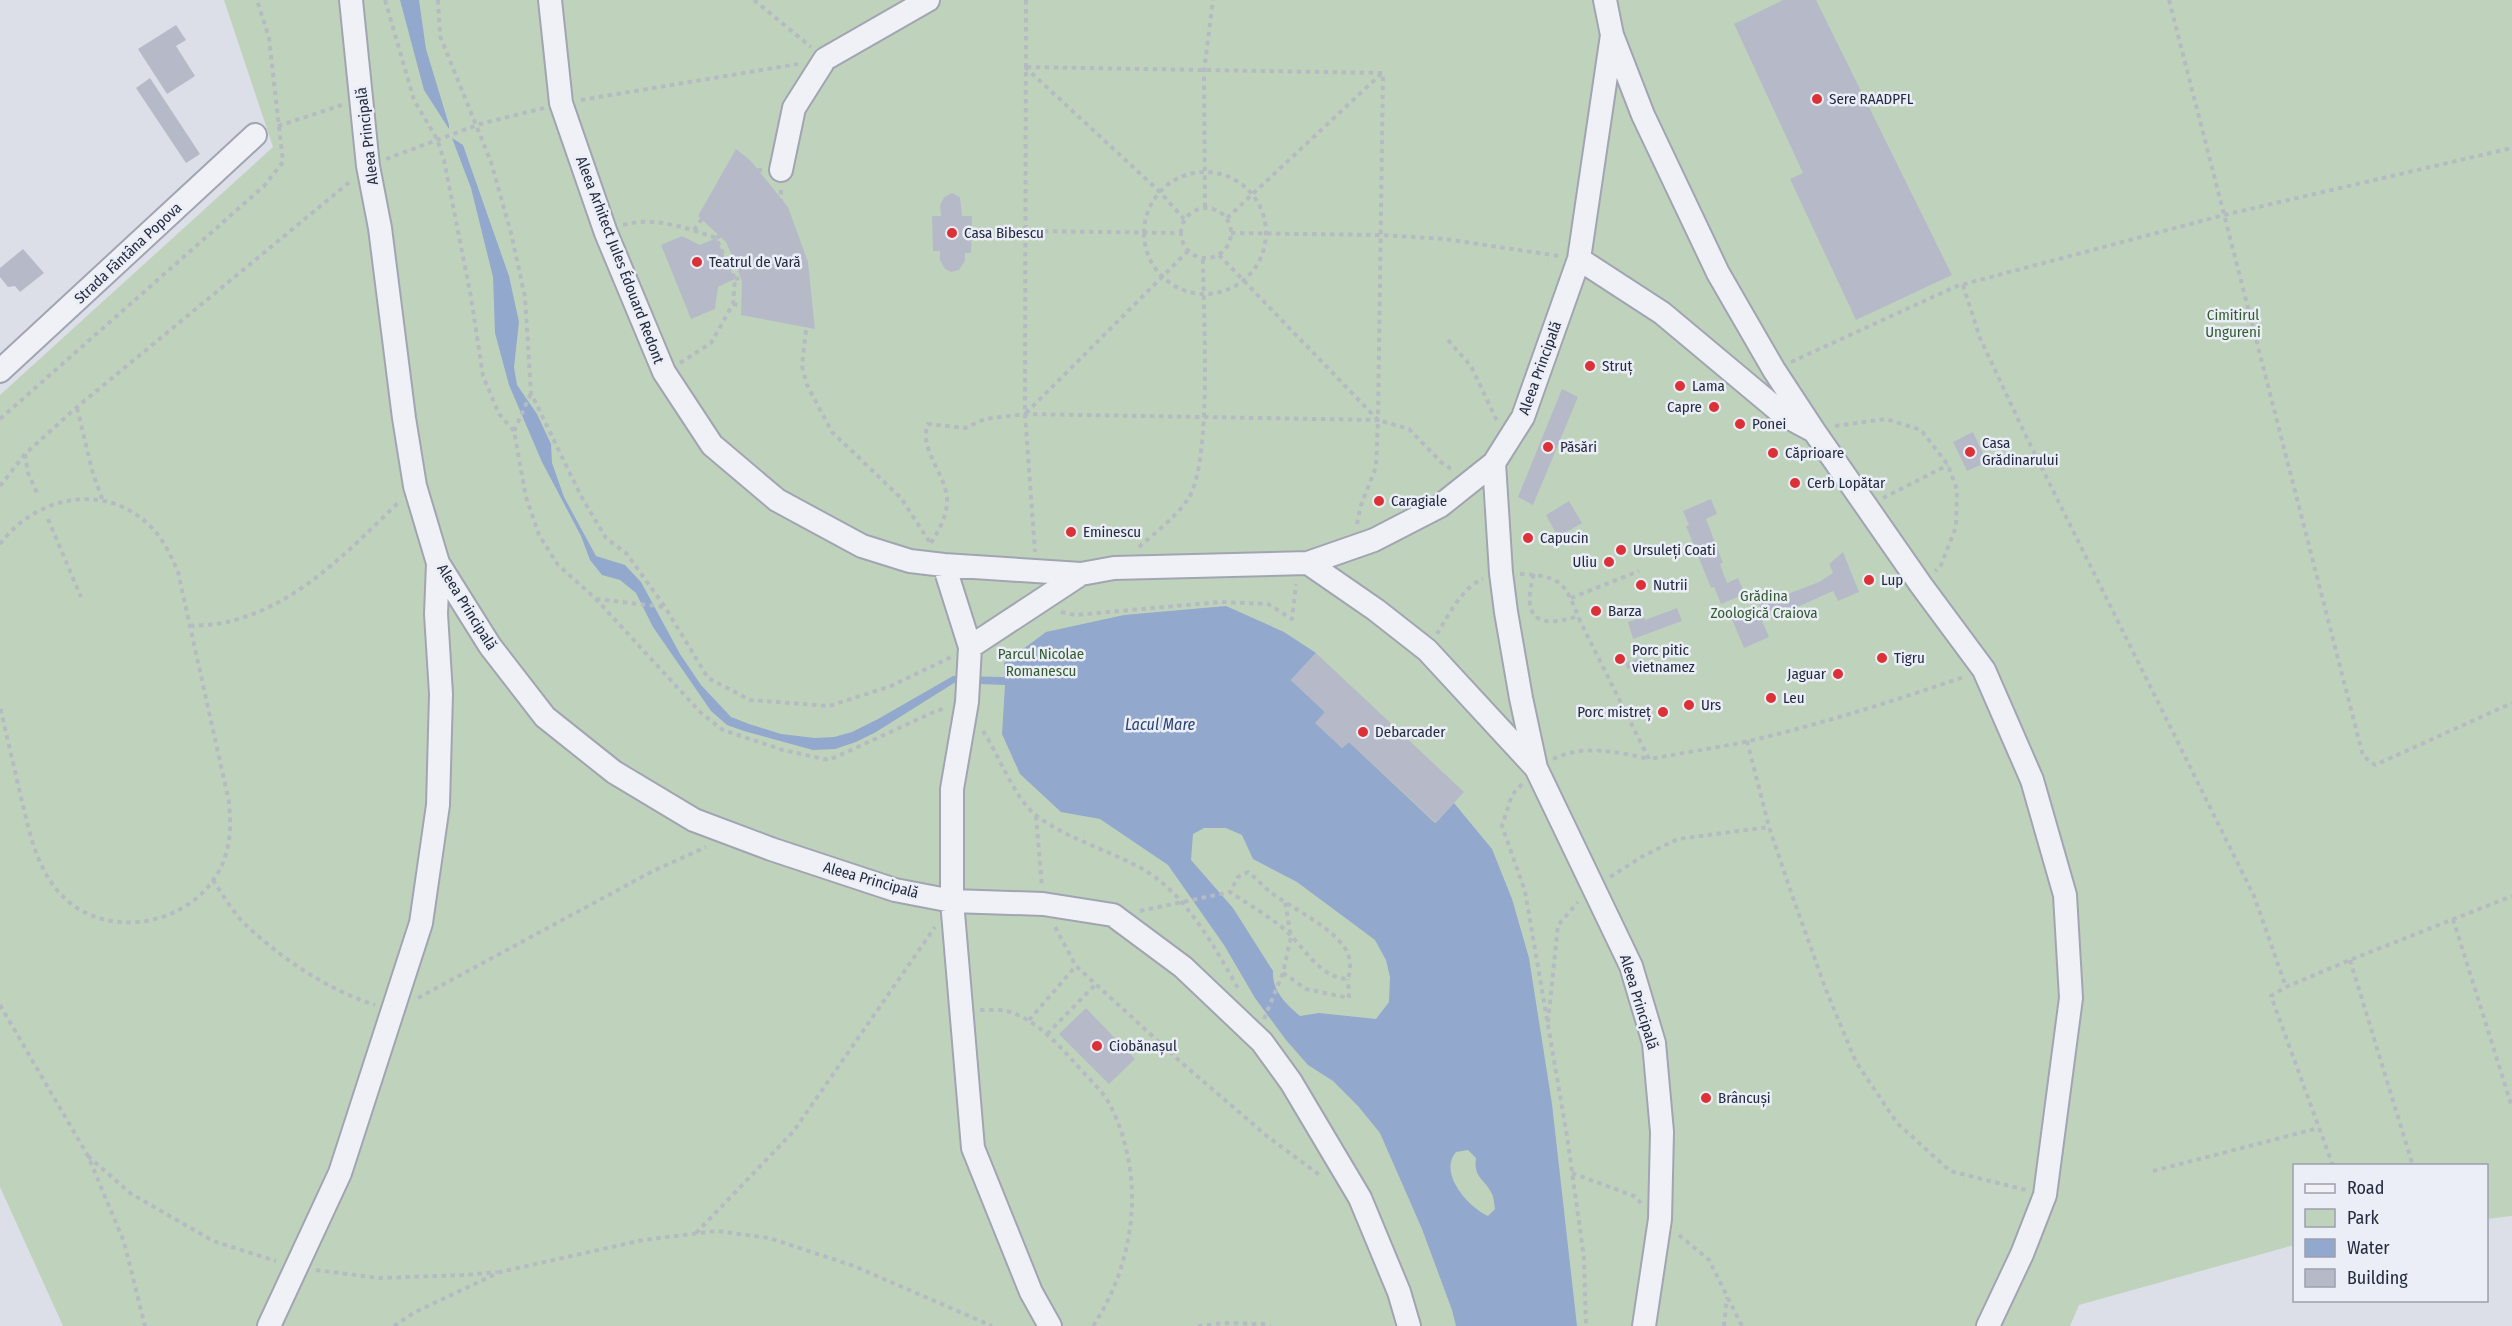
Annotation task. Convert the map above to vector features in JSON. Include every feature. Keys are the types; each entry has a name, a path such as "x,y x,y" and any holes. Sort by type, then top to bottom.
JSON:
{"street":[{"name":"Aleea Principală","path":"351,0 368,166 380,228 415,486 438,563 490,646 545,717 614,772 694,820 895,890 951,902"},
{"name":"Aleea Arhitect Jules Édouard Redont","path":"550,0 561,103 606,233 664,372 712,445 777,500 862,546 910,561 944,565"},
{"path":"781,170 794,108 825,59 928,0"},
{"name":"Aleea Principală","path":"1605,0 1612,35 1579,260 1523,417 1494,463 1501,573 1521,698 1536,768 1631,966 1654,1043 1662,1132 1660,1219 1644,1326"},
{"path":"1612,35 1643,115 1713,263 1773,370 1921,585 1984,670 2032,780 2065,896 2071,998 2045,1195 2022,1254 1988,1326"},
{"name":"Strada Fântâna Popova","path":"0,371 255,135"},
{"path":"1579,260 1662,313 1784,415 1814,431"},
{"path":"1050,1326 1031,1292 973,1148 951,902 952,789 967,702 970,647 944,565 1081,574 1114,568 1303,563 1374,540 1440,506 1494,463"},
{"path":"269,1326 340,1173 421,924 438,805 441,694 436,614 438,563"},
{"name":"Aleea Principală","path":"1303,563 1376,610 1427,650 1536,768"},
{"path":"970,647 1081,574"},
{"path":"951,902 1043,903 1113,915 1183,967 1262,1035 1360,1198 1399,1292 1409,1326"}],"path":[{"path":"385,0 414,100 437,139 444,160 471,297 483,376 499,414 513,431 526,497 539,534 558,565 595,598 702,712 723,730 783,750 829,760 934,711 967,702 996,749 1013,784 1035,815 1143,869 1165,884 1199,926 1240,991"},
{"path":"438,0 440,36 474,126 491,162 511,232 525,297 531,393 581,496 606,538 627,555 665,607 708,678 750,700 829,706 891,686 970,647"},
{"path":"754,0 825,59"},
{"path":"1026,0 1025,414 1036,570"},
{"path":"1205,207 1204,71 1213,0"},
{"path":"2169,0 2363,756 2375,765 2512,704"},
{"path":"0,486 25,454 77,407 368,166 474,126 561,103 825,59"},
{"path":"1025,67 1383,73"},
{"path":"1025,67 1160,192 1184,219"},
{"path":"1227,218 1383,73"},
{"path":"1352,549 1361,505 1376,467 1383,73"},
{"path":"255,135 362,98"},
{"path":"1773,370 1957,286 2224,215 2512,148"},
{"path":"694,230 741,164"},
{"path":"781,170 781,201 792,229 800,264 807,320 802,366 807,385 832,432 901,498 944,565"},
{"path":"1206,171 1227,175 1242,183 1253,193 1263,211 1267,234 1259,264 1244,280 1222,292 1191,293 1176,287 1162,276 1152,263 1146,247 1144,232 1147,214 1160,192 1177,178 1193,172 1206,171"},
{"path":"716,238 781,201"},
{"path":"1205,207 1213,208 1227,218 1231,233 1226,249 1219,255 1203,258 1188,251 1181,240 1180,232 1184,219 1190,212 1205,207"},
{"path":"606,233 626,224 656,222 694,230 716,238 735,279 733,304 711,343 664,372"},
{"path":"1026,231 1180,232"},
{"path":"1231,233 1381,235 1446,239 1579,260"},
{"path":"1025,414 1188,251"},
{"path":"1219,255 1378,420"},
{"path":"1114,568 1165,524 1189,498 1198,474 1204,417 1203,258"},
{"path":"735,279 800,264"},
{"path":"1963,285 1980,338 2019,421 2254,896 2286,987"},
{"path":"733,304 807,320"},
{"path":"1448,340 1472,366 1506,443"},
{"path":"513,431 531,393"},
{"path":"77,407 91,465 103,501"},
{"path":"931,543 943,524 948,499 928,444 925,432 928,424 964,428 985,419 1025,414 1378,420 1409,429 1441,462 1469,481"},
{"path":"1814,431 1844,424 1886,419 1921,430 1948,465 1957,490 1956,527 1941,565 1921,585"},
{"path":"25,454 28,473 38,495"},
{"path":"1866,506 1948,465"},
{"path":"190,626 226,622 278,603 331,568 415,486"},
{"path":"0,544 25,517 45,506 64,500 82,499 103,501 134,514 149,525 165,544 178,572 229,802 231,825 228,846 213,880 190,904 170,915 151,921 130,923 109,921 88,914 58,892 46,876 35,852 0,707"},
{"path":"48,519 81,597"},
{"path":"1034,606 1075,615 1220,602 1268,604 1292,619 1303,563"},
{"path":"1571,598 1639,571"},
{"path":"1427,650 1453,609 1475,582 1501,573 1534,574 1559,581 1571,598 1649,759"},
{"path":"1534,574 1528,599 1530,609 1536,616 1544,622 1552,623 1578,616"},
{"path":"595,598 627,604 665,607"},
{"path":"1586,1326 1584,1258 1572,1173 1524,891 1502,826 1512,795 1536,768 1563,754 1584,751 1616,752 1649,759 1748,741 1876,707 1984,670"},
{"path":"1748,741 1769,827 1826,990 1856,1062 1897,1123 1950,1171 2045,1195"},
{"path":"1035,815 1043,903 1076,966 1268,1137 1326,1178"},
{"path":"1547,1029 1558,925 1575,905 1595,888 1643,856 1678,839 1769,827"},
{"path":"213,880 244,924 311,976 351,998 394,1011 653,871 732,835"},
{"path":"1113,915 1181,904 1230,892 1238,877 1248,873 1345,948 1351,968 1348,979 1349,998 1306,989 1283,973"},
{"path":"1230,892 1291,937 1323,970 1337,979 1348,979"},
{"path":"2331,1164 2271,996 2286,987 2350,960 2512,896"},
{"path":"1262,1035 1276,987 1283,973 1291,937 1285,901"},
{"path":"696,1234 793,1132 951,902"},
{"path":"2453,919 2512,1107"},
{"path":"2350,960 2412,1164"},
{"path":"1029,1020 1076,966"},
{"path":"1047,1034 1096,984"},
{"path":"0,1005 88,1156 124,1242 145,1326"},
{"path":"961,1010 1006,1010 1029,1020 1060,1046 1109,1103 1126,1146 1133,1210 1126,1249 1109,1302 1093,1326"},
{"path":"2153,1171 2319,1128"},
{"path":"1572,1173 1634,1196 1709,1260 1742,1326"},
{"path":"394,1326 415,1312 500,1272 644,1240 717,1231 769,1238 854,1266 993,1326"},
{"path":"1724,1326 1727,1296"},
{"path":"1198,1326 1223,1323 1267,1324 1270,1326"}],"green space":[{"name":"Parcul Nicolae Romanescu","path":"224,0 2512,0 2512,1216 2488,1219 2488,1164 2293,1164 2293,1245 2079,1305 2070,1326 63,1326 0,1187 0,395 273,147"}],"water":[{"path":"400,0 419,0 426,49 449,129 424,90"},
{"name":"Lacul Mare","path":"452,138 463,145 509,276 519,322 514,367 517,385 537,414 551,444 552,463 564,497 596,556 625,565 641,582 680,654 701,685 731,717 781,734 815,738 834,737 852,732 878,719 953,676 1004,677 1004,663 1046,632 1124,615 1226,606 1284,632 1316,653 1291,680 1325,712 1316,723 1342,748 1349,742 1435,823 1454,803 1492,849 1512,899 1529,958 1552,1104 1577,1326 1456,1326 1422,1229 1380,1133 1333,1081 1308,1065 1286,1040 1255,998 1224,945 1168,865 1100,819 1061,812 1020,774 1002,734 1005,685 954,683 876,732 835,749 813,750 744,731 727,725 711,711 653,627 636,593 620,580 602,575 590,560 581,536 542,462 509,385 495,333 493,277 471,188","holes":["1204,828 1226,828 1242,835 1253,859 1297,882 1375,940 1386,960 1390,977 1389,1002 1376,1019 1319,1013 1300,1016 1285,1002 1277,991 1273,971 1233,908 1191,860 1193,834","1468,1150 1476,1158 1476,1170 1493,1196 1495,1209 1488,1216 1480,1212 1464,1197 1453,1179 1451,1160 1456,1152"]}],"building":[{"name":"Sere RAADPFL","path":"1783,0 1816,0 1952,275 1856,320 1790,179 1803,173 1734,24"},
{"path":"176,25 186,40 176,46 195,76 167,94 138,49"},
{"path":"150,78 200,154 186,163 136,88"},
{"path":"736,149 750,160 788,207 808,262 815,329 741,315 742,281 734,260 726,242 698,216"},
{"name":"Casa Bibescu","path":"952,193 960,197 962,216 972,216 971,253 965,253 965,261 959,270 951,272 945,269 940,260 940,251 933,251 932,216 941,216 940,205 944,197"},
{"name":"Teatrul de Vară","path":"682,236 700,245 716,238 735,279 718,287 715,309 691,319 661,245"},
{"path":"23,249 44,273 20,292 15,286 8,287 0,277 0,268"},
{"name":"Păsări","path":"1562,389 1578,397 1533,505 1518,497"},
{"name":"Casa Grădinarului","path":"1973,432 1987,462 1967,471 1953,442"},
{"path":"1711,499 1717,514 1706,519 1723,563 1720,564 1727,583 1738,578 1745,594 1721,604 1714,587 1711,588 1686,526 1689,525 1683,511"},
{"path":"1569,501 1582,523 1558,537 1546,515"},
{"path":"1843,552 1859,592 1838,601 1833,591 1766,621 1759,605 1819,582 1833,573 1829,564"},
{"path":"1756,607 1769,637 1744,648 1731,617"},
{"path":"1677,608 1682,621 1633,639 1628,622 1644,617 1645,620"},
{"name":"Debarcader","path":"1316,653 1464,792 1436,823 1349,742 1342,748 1315,723 1325,712 1291,680"},
{"path":"1640,658 1642,665 1627,669 1626,663"},
{"name":"Ciobănașul","path":"1086,1008 1135,1059 1109,1084 1059,1034"}],"place":[{"name":"Sere RAADPFL","path":"1817,99"},
{"name":"Casa Bibescu","path":"952,233"},
{"name":"Teatrul de Vară","path":"697,262"},
{"name":"Struț","path":"1590,366"},
{"name":"Lama","path":"1680,386"},
{"name":"Capre","path":"1714,407"},
{"name":"Ponei","path":"1740,424"},
{"name":"Păsări","path":"1548,447"},
{"name":"Casa Grădinarului","path":"1970,452"},
{"name":"Căprioare","path":"1773,453"},
{"name":"Cerb Lopătar","path":"1795,483"},
{"name":"Caragiale","path":"1379,501"},
{"name":"Eminescu","path":"1071,532"},
{"name":"Capucin","path":"1528,538"},
{"name":"Ursuleți Coati","path":"1621,550"},
{"name":"Uliu","path":"1609,562"},
{"name":"Lup","path":"1869,580"},
{"name":"Nutrii","path":"1641,585"},
{"name":"Barza","path":"1596,611"},
{"name":"Tigru","path":"1882,658"},
{"name":"Porc pitic vietnamez","path":"1620,659"},
{"name":"Jaguar","path":"1838,674"},
{"name":"Leu","path":"1771,698"},
{"name":"Urs","path":"1689,705"},
{"name":"Porc mistreț","path":"1663,712"},
{"name":"Debarcader","path":"1363,732"},
{"name":"Ciobănașul","path":"1097,1046"},
{"name":"Brâncuși","path":"1706,1098"}],"park label":[{"name":"Cimitirul Ungureni","path":"2233,324"},
{"name":"Grădina Zoologică Craiova","path":"1764,604"}]}
